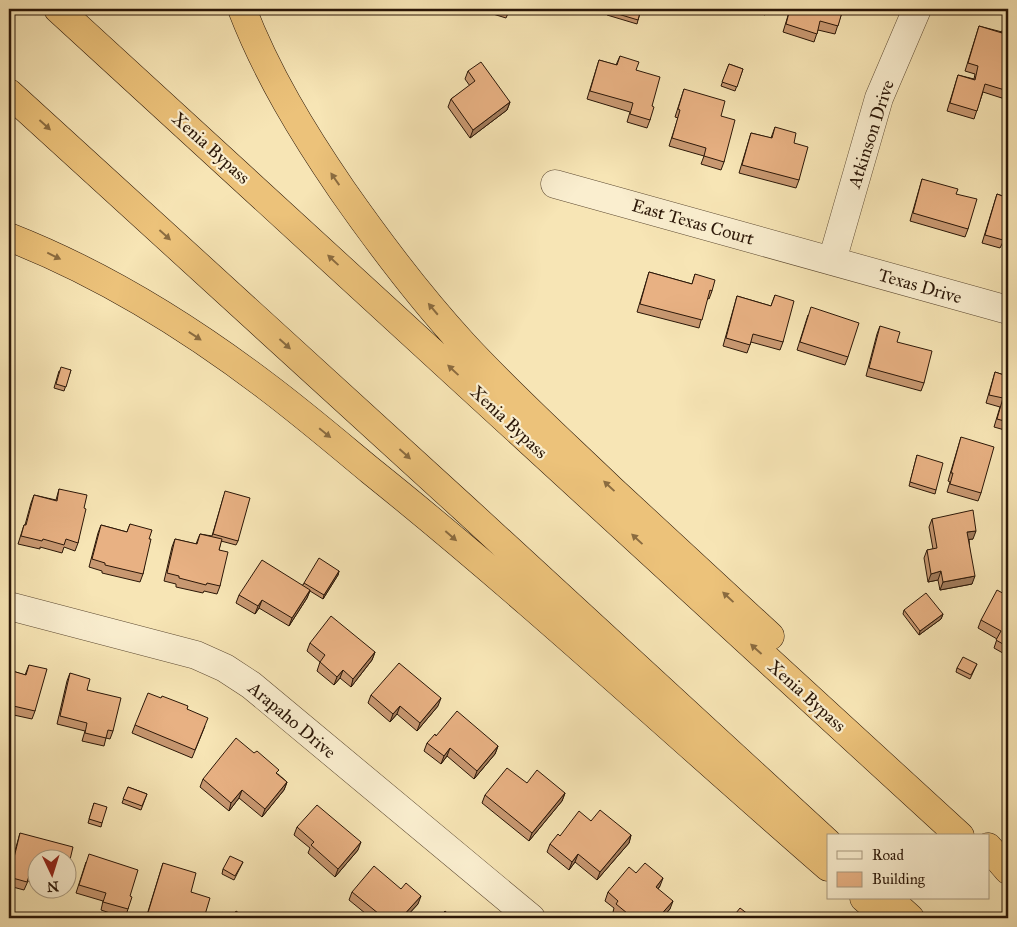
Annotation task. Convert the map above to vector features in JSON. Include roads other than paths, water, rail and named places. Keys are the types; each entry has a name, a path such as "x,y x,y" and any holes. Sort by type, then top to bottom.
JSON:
{"highway":[{"name":"Xenia Bypass","path":"58,9 958,834"},
{"path":"242,9 275,80 320,158 364,221 411,283 462,342 524,407 956,811 976,834"},
{"path":"9,92 827,842"},
{"path":"9,237 92,275 155,310 268,387 443,529 827,867"},
{"path":"990,849 1008,870"},
{"path":"990,863 1008,880"},
{"path":"866,900 887,918"},
{"path":"890,900 910,918"}],"street":[{"name":"Atkinson Drive","path":"832,261 879,98 917,9"},
{"name":"East Texas Court","path":"555,184 832,261"},
{"name":"Texas Drive","path":"832,261 1008,310"},
{"name":"Arapaho Drive","path":"9,606 196,655 225,668 251,685 531,918"}]}
